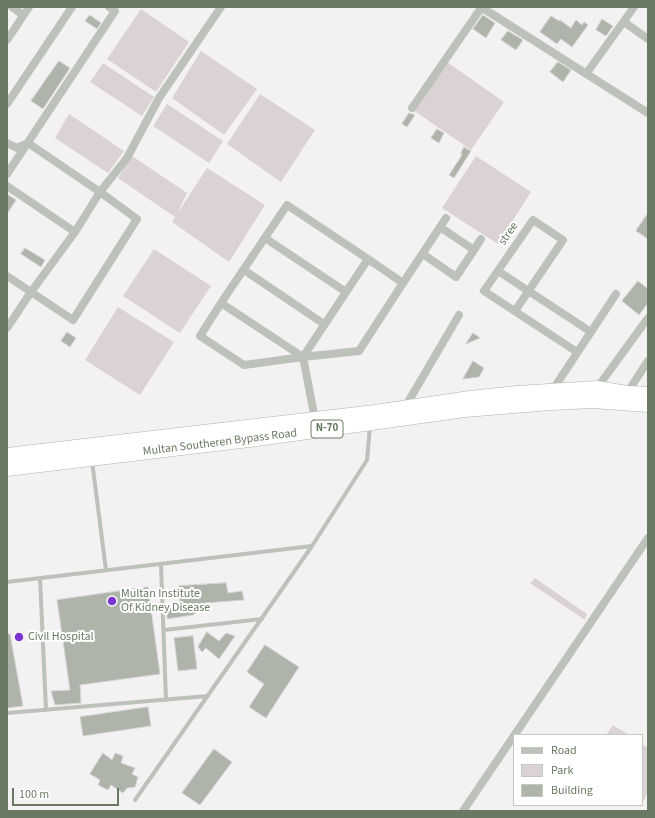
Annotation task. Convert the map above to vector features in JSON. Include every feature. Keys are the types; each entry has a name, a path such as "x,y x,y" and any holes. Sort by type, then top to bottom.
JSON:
{"highway":[{"name":"Multan Southeren Bypass Road","path":"7,454 316,419 470,398 597,388 627,393 648,394"},
{"name":"Multan Southeren Bypass Road","path":"7,469 257,439 465,410 592,401 648,405"}],"street":[{"path":"12,7 23,15"},
{"path":"7,40 29,7"},
{"path":"7,104 72,7"},
{"path":"7,174 115,11 109,7"},
{"path":"7,328 30,292 75,232 100,192 127,158 159,98 221,7"},
{"path":"412,108 481,7 648,113"},
{"path":"586,74 634,7"},
{"path":"624,22 648,39"},
{"path":"7,143 17,148 28,143"},
{"path":"7,276 73,320 137,219 28,143"},
{"path":"7,186 75,232"},
{"path":"403,283 287,205 200,336 244,365 359,351 446,218"},
{"name":"stree","path":"515,311 563,240 533,220 484,291 578,352"},
{"path":"440,227 474,250"},
{"path":"265,238 346,292"},
{"path":"423,254 456,277 481,239"},
{"path":"316,419 303,357 368,259"},
{"path":"244,270 324,324"},
{"path":"498,271 591,332"},
{"path":"552,391 616,294"},
{"path":"221,303 303,357"},
{"path":"404,408 458,316"},
{"path":"597,388 648,318"},
{"path":"627,393 648,360"},
{"path":"515,734 648,538"},
{"path":"463,811 513,737"}],"lane":[{"path":"135,800 312,546 367,460 370,424"},
{"path":"92,459 106,570"},
{"path":"7,582 312,546"},
{"path":"162,564 166,700"},
{"path":"40,578 46,710"},
{"path":"164,630 262,619"},
{"path":"7,713 208,696"}],"green space":[{"path":"141,9 189,42 156,92 107,59"},
{"path":"201,51 257,89 224,135 172,98"},
{"path":"447,62 504,102 471,150 413,110"},
{"path":"103,63 154,97 142,116 90,82"},
{"path":"260,94 315,130 281,182 227,144"},
{"path":"167,104 223,141 209,163 153,126"},
{"path":"69,114 124,151 108,173 55,138"},
{"path":"132,156 187,193 177,214 207,168 265,205 229,262 172,222 175,217 118,178"},
{"path":"476,156 531,192 498,244 442,208"},
{"path":"154,249 211,286 180,333 123,296"},
{"path":"118,307 174,342 140,395 85,360"},
{"path":"535,578 587,614 585,620 530,583"},
{"path":"613,725 627,734 607,734"},
{"path":"643,745 648,748 648,793 643,801"}],"building":[{"path":"90,15 101,23 97,29 85,21"},
{"path":"483,15 495,23 486,38 473,29"},
{"path":"551,16 559,21 560,20 571,28 576,20 582,25 584,22 588,25 572,47 561,39 557,44 540,32"},
{"path":"602,19 613,26 606,36 596,30"},
{"path":"508,31 523,40 516,50 501,40"},
{"path":"59,61 70,68 43,109 31,101"},
{"path":"558,62 571,70 563,82 550,72"},
{"path":"409,113 415,115 407,127 402,124"},
{"path":"437,129 444,133 439,143 431,138"},
{"path":"464,147 471,151 454,178 449,175 462,155 461,153"},
{"path":"7,194 16,200 7,214"},
{"path":"648,213 648,239 636,231"},
{"path":"25,248 45,260 41,267 21,254"},
{"path":"638,281 648,289 648,303 639,315 622,301"},
{"path":"67,332 76,338 70,347 61,341"},
{"path":"473,333 480,338 466,344"},
{"path":"473,361 484,368 479,377 463,379"},
{"path":"226,583 228,593 242,591 244,600 205,603 202,609 193,615 167,619 167,610 180,605 179,586"},
{"path":"148,587 160,674 80,685 81,703 55,705 51,691 70,690 57,600"},
{"path":"207,632 219,641 226,633 235,636 219,659 206,648 202,652 198,647"},
{"path":"7,634 10,634 23,706 7,708"},
{"path":"193,636 197,669 178,671 174,638"},
{"path":"265,645 299,667 266,718 249,707 264,684 247,672"},
{"path":"148,707 151,726 83,736 80,717"},
{"path":"214,749 232,762 200,805 182,793"},
{"path":"103,753 112,760 115,753 123,756 121,763 135,768 132,774 138,777 135,787 127,788 123,793 111,785 108,790 98,785 100,780 90,774"}],"place":[{"name":"Multan Institute Of Kidney Disease","path":"112,601"},
{"name":"Civil Hospital","path":"19,637"}]}
